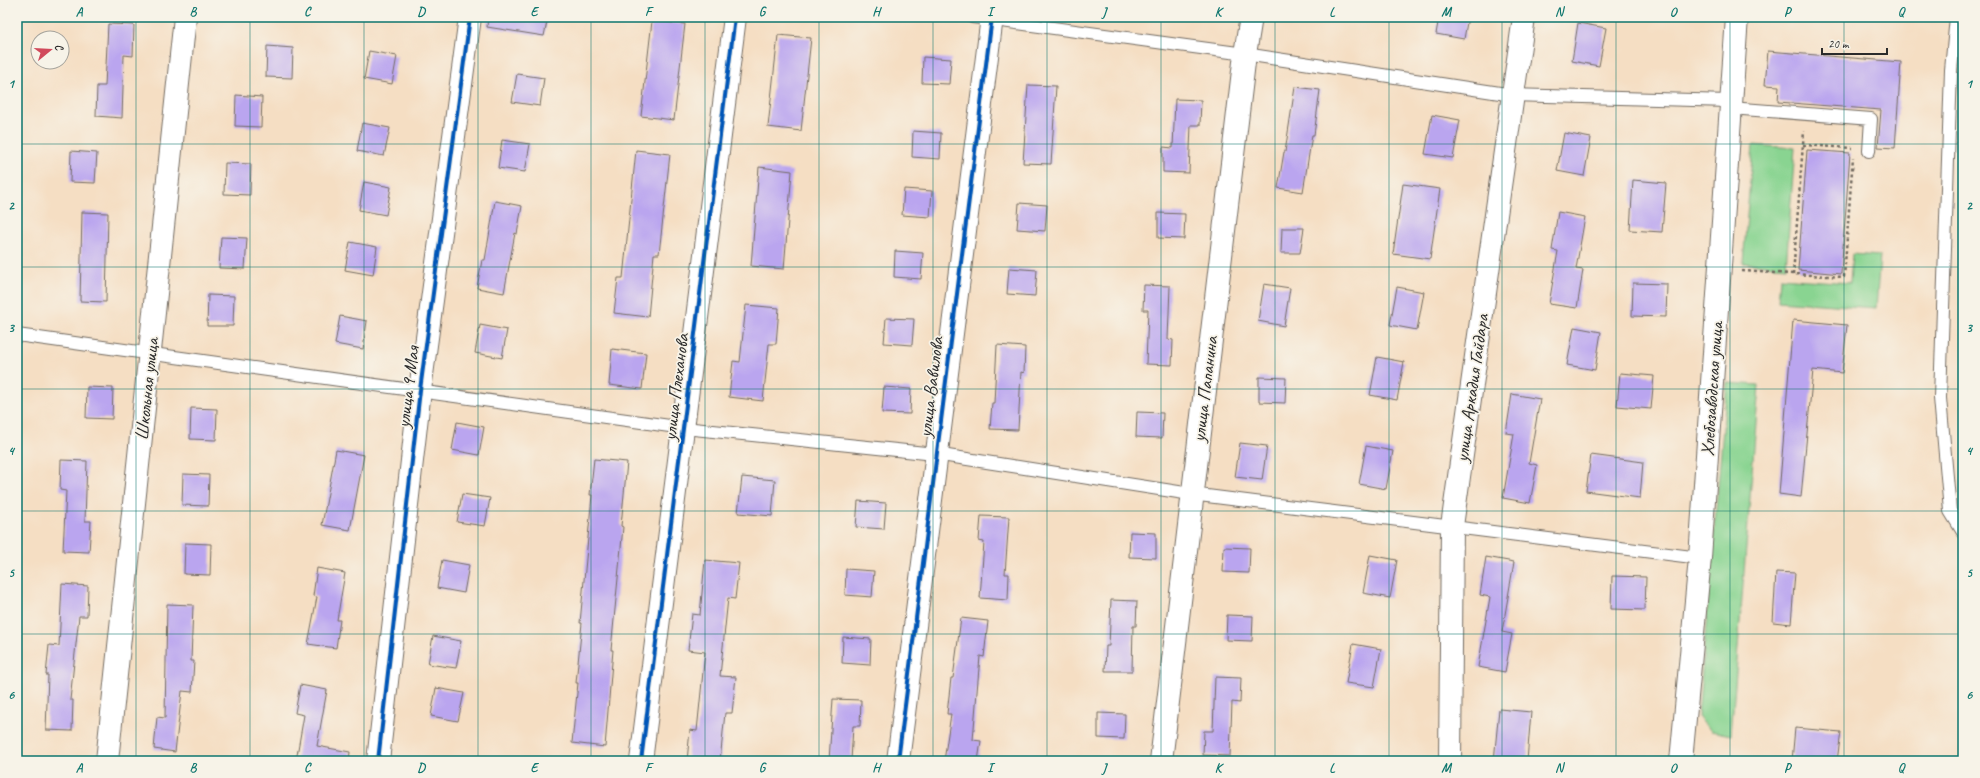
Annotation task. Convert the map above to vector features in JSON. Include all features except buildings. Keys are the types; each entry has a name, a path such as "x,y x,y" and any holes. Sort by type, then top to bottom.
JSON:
{"street":[{"name":"Школьная улица","path":"107,761 185,17"},
{"name":"улица 9 Мая","path":"378,761 420,390 470,17"},
{"name":"улица Плеханова","path":"641,761 735,17"},
{"name":"улица Папанина","path":"1161,761 1245,54 1251,17"},
{"name":"улица Аркадия Гайдара","path":"1450,761 1452,526 1524,17"},
{"name":"Хлебозаводская улица","path":"1681,761 1700,558 1737,17"},
{"name":"улица Вавилова","path":"898,761 936,454 985,18"}],"lane":[{"path":"1956,17 1951,70 1940,398 1950,511 1963,532"},
{"path":"985,18 1245,54 1513,95 1730,105 1871,119 1870,150"},
{"path":"17,335 684,428 936,454 1192,494 1700,558"}],"path":[{"path":"1793,274 1804,130"},
{"path":"1719,270 1844,277 1854,148 1803,145"}],"green space":[{"path":"1753,145 1795,148 1786,267 1743,263"},
{"path":"1852,254 1880,256 1876,308 1778,301 1780,278 1850,283"},
{"path":"1727,383 1759,385 1731,735 1711,731 1698,717"}],"cycle path":[{"path":"378,761 420,390 470,17"},
{"path":"641,761 735,17"},
{"path":"898,761 992,17"}]}
